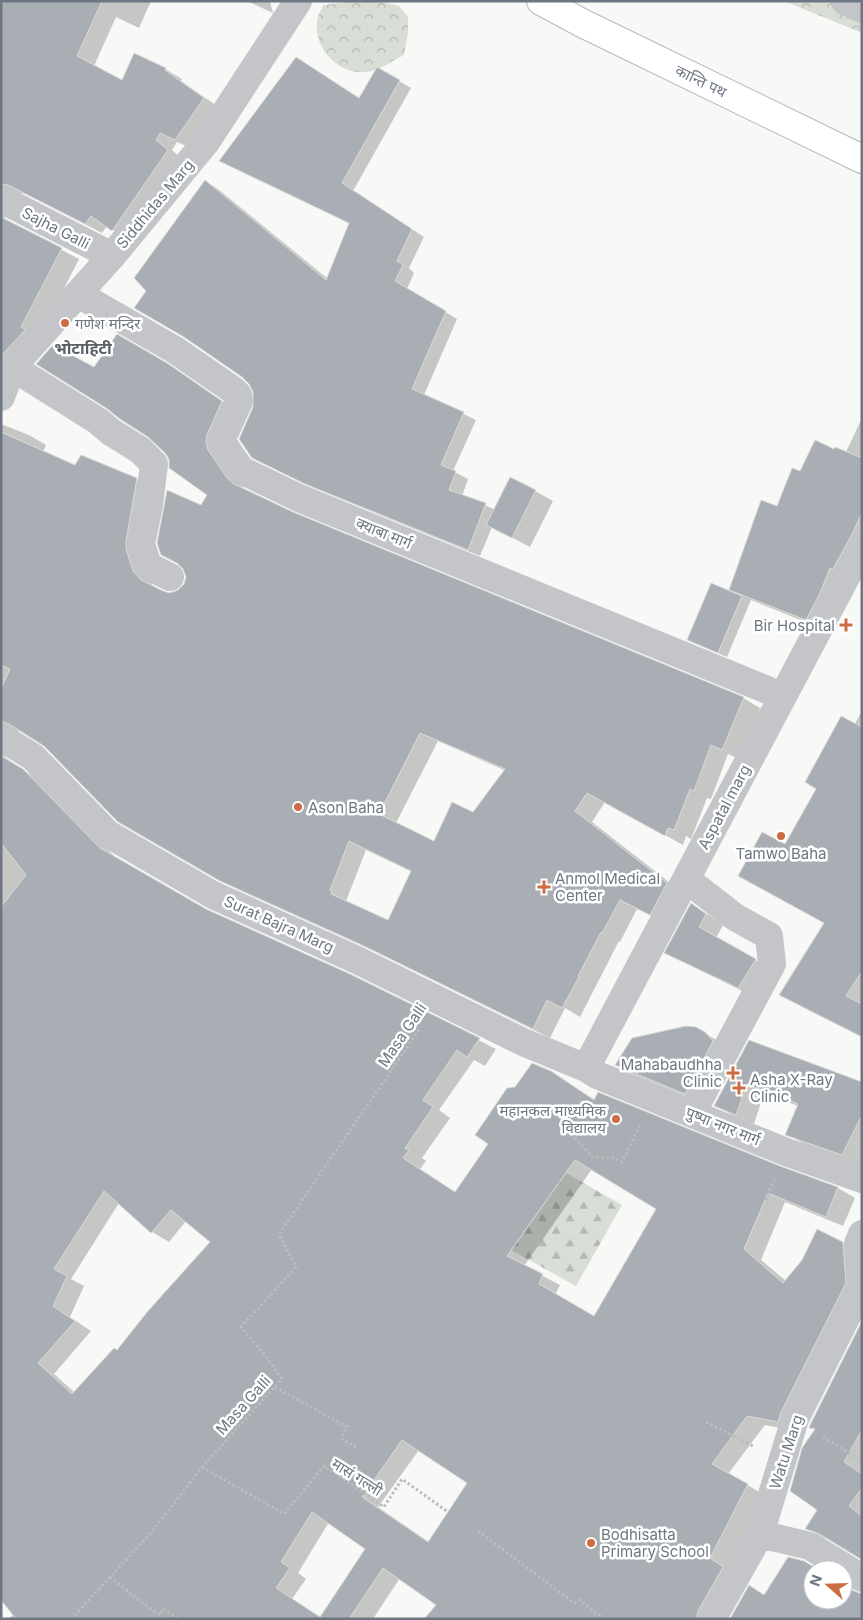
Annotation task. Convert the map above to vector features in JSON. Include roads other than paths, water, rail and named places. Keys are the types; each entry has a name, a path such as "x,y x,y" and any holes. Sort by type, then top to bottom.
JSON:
{"main road":[{"name":"कान्ति पथ","path":"541,1 582,23 862,159"}],"street":[{"name":"Siddhidas Marg","path":"1,397 12,367 112,256 206,142 298,1"},
{"path":"845,1 862,9"},
{"name":"Sajha Galli","path":"1,200 112,256"},
{"name":"क्याबा मार्ग","path":"78,294 175,350 238,395 239,401 221,441 241,470 299,498 782,696"},
{"path":"12,367 98,421 111,432 140,450 154,464 149,505 141,544 148,566 170,577"},
{"name":"Aspatal marg","path":"591,1071 686,879 862,547"},
{"name":"Surat Bajra Marg","path":"1,737 33,757 108,834 213,895 357,960 523,1042 591,1071"},
{"path":"686,879 735,917 769,936 772,964 692,1113"},
{"name":"पुष्पा नगर मार्ग","path":"591,1071 786,1152 862,1179"},
{"name":"Watu Marg","path":"712,1619 760,1534 795,1420 862,1285 858,1244 862,1234"},
{"path":"760,1534 810,1546 862,1578"}],"place":[{"name":"गणेश मन्दिर","path":"65,323"},
{"name":"Bir Hospital","path":"846,625"},
{"name":"Ason Baha","path":"298,807"},
{"name":"Tamwo Baha","path":"781,836"},
{"name":"Anmol Medical Center","path":"544,887"},
{"name":"Mahabaudhha Clinic","path":"733,1073"},
{"name":"Asha X-Ray Clinic","path":"739,1088"},
{"name":"महानकल माध्यमिक विद्यालय","path":"616,1119"},
{"name":"Bodhisatta Primary School","path":"591,1543"}],"district":[{"name":"भोटाहिटी","path":"83,348"}]}
